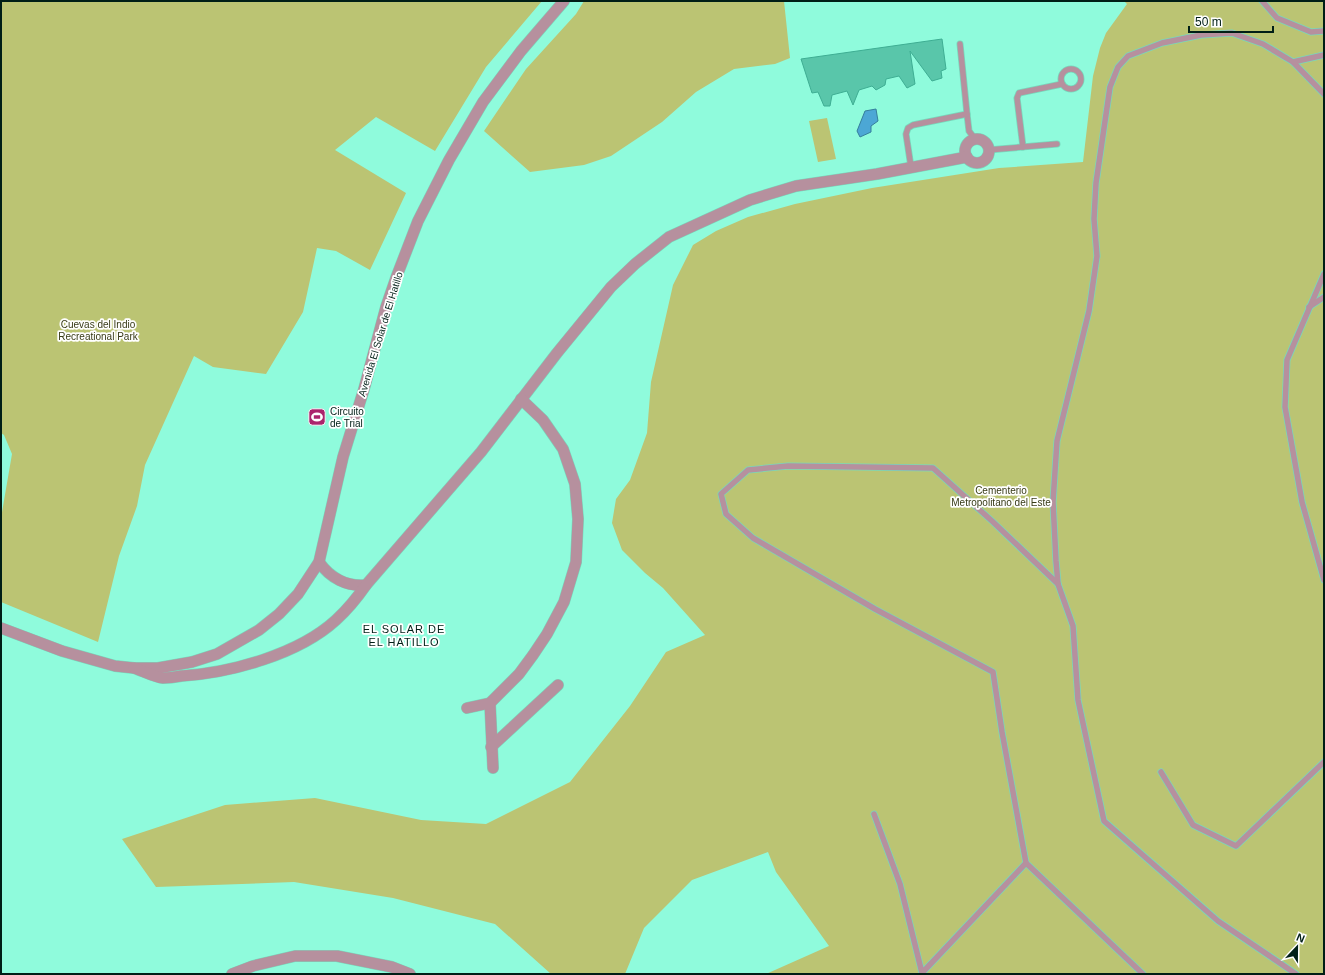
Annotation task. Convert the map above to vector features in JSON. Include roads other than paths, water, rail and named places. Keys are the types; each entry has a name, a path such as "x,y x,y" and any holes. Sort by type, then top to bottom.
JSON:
{"street":[{"name":"Avenida El Solar de El Hatillo","path":"1,628 79,657 115,666 158,668 204,659 217,654 245,639 259,630 278,614 306,584 319,562 343,457 364,389 386,307 418,221 449,160 483,102 521,51 564,1"},
{"path":"975,139 979,139 986,143 988,150 986,157 981,162 973,162 967,157 965,150 968,143 975,139"},
{"path":"134,668 162,678 205,674 240,667 300,644 318,634 336,620 354,602 366,585 481,452 521,399 611,287 635,264 669,238 750,200 789,188 911,168 967,157"},
{"path":"467,708 490,703 519,674 534,655 564,602 576,562 578,519 575,484 563,449 543,420 521,399"},
{"path":"319,562 330,574 338,579 351,585 366,585"},
{"path":"491,747 558,685"},
{"path":"490,703 493,768"},
{"path":"232,974 253,966 296,956 337,956 392,967 410,974"}],"lane":[{"path":"1262,1 1277,18 1311,32 1324,31"},
{"path":"1296,974 1218,921 1104,821 1078,700 1073,626 1058,584 1053,502 1057,441 1090,303 1098,256 1094,219 1096,183 1110,88 1118,67 1128,56 1162,42 1201,35 1232,33 1263,44 1293,62 1324,94"},
{"path":"960,44 969,131 975,139"},
{"path":"1293,62 1324,55"},
{"path":"1023,147 1017,98 1019,93 1062,84"},
{"path":"911,168 906,134 908,128 913,125 967,114"},
{"path":"988,150 1057,144"},
{"path":"1324,274 1287,360 1285,407 1302,502 1324,580"},
{"path":"1309,307 1324,297"},
{"path":"1058,584 933,468 788,466 748,470 721,494 726,514 753,538 875,609 993,672 1002,732 1026,863 1143,974"},
{"path":"1161,772 1193,825 1236,846 1324,762"},
{"path":"874,814 900,884 922,974"},
{"path":"922,974 1026,863"}],"water":[{"path":"876,109 878,121 871,126 871,132 860,137 857,131 865,111"}],"place":[{"name":"Circuito de Trial","path":"317,417"}],"district":[{"name":"EL SOLAR DE EL HATILLO","path":"404,635"}],"park label":[{"name":"Cuevas del Indio Recreational Park","path":"98,330"},
{"name":"Cementerio Metropolitano del Este","path":"1001,496"}]}
